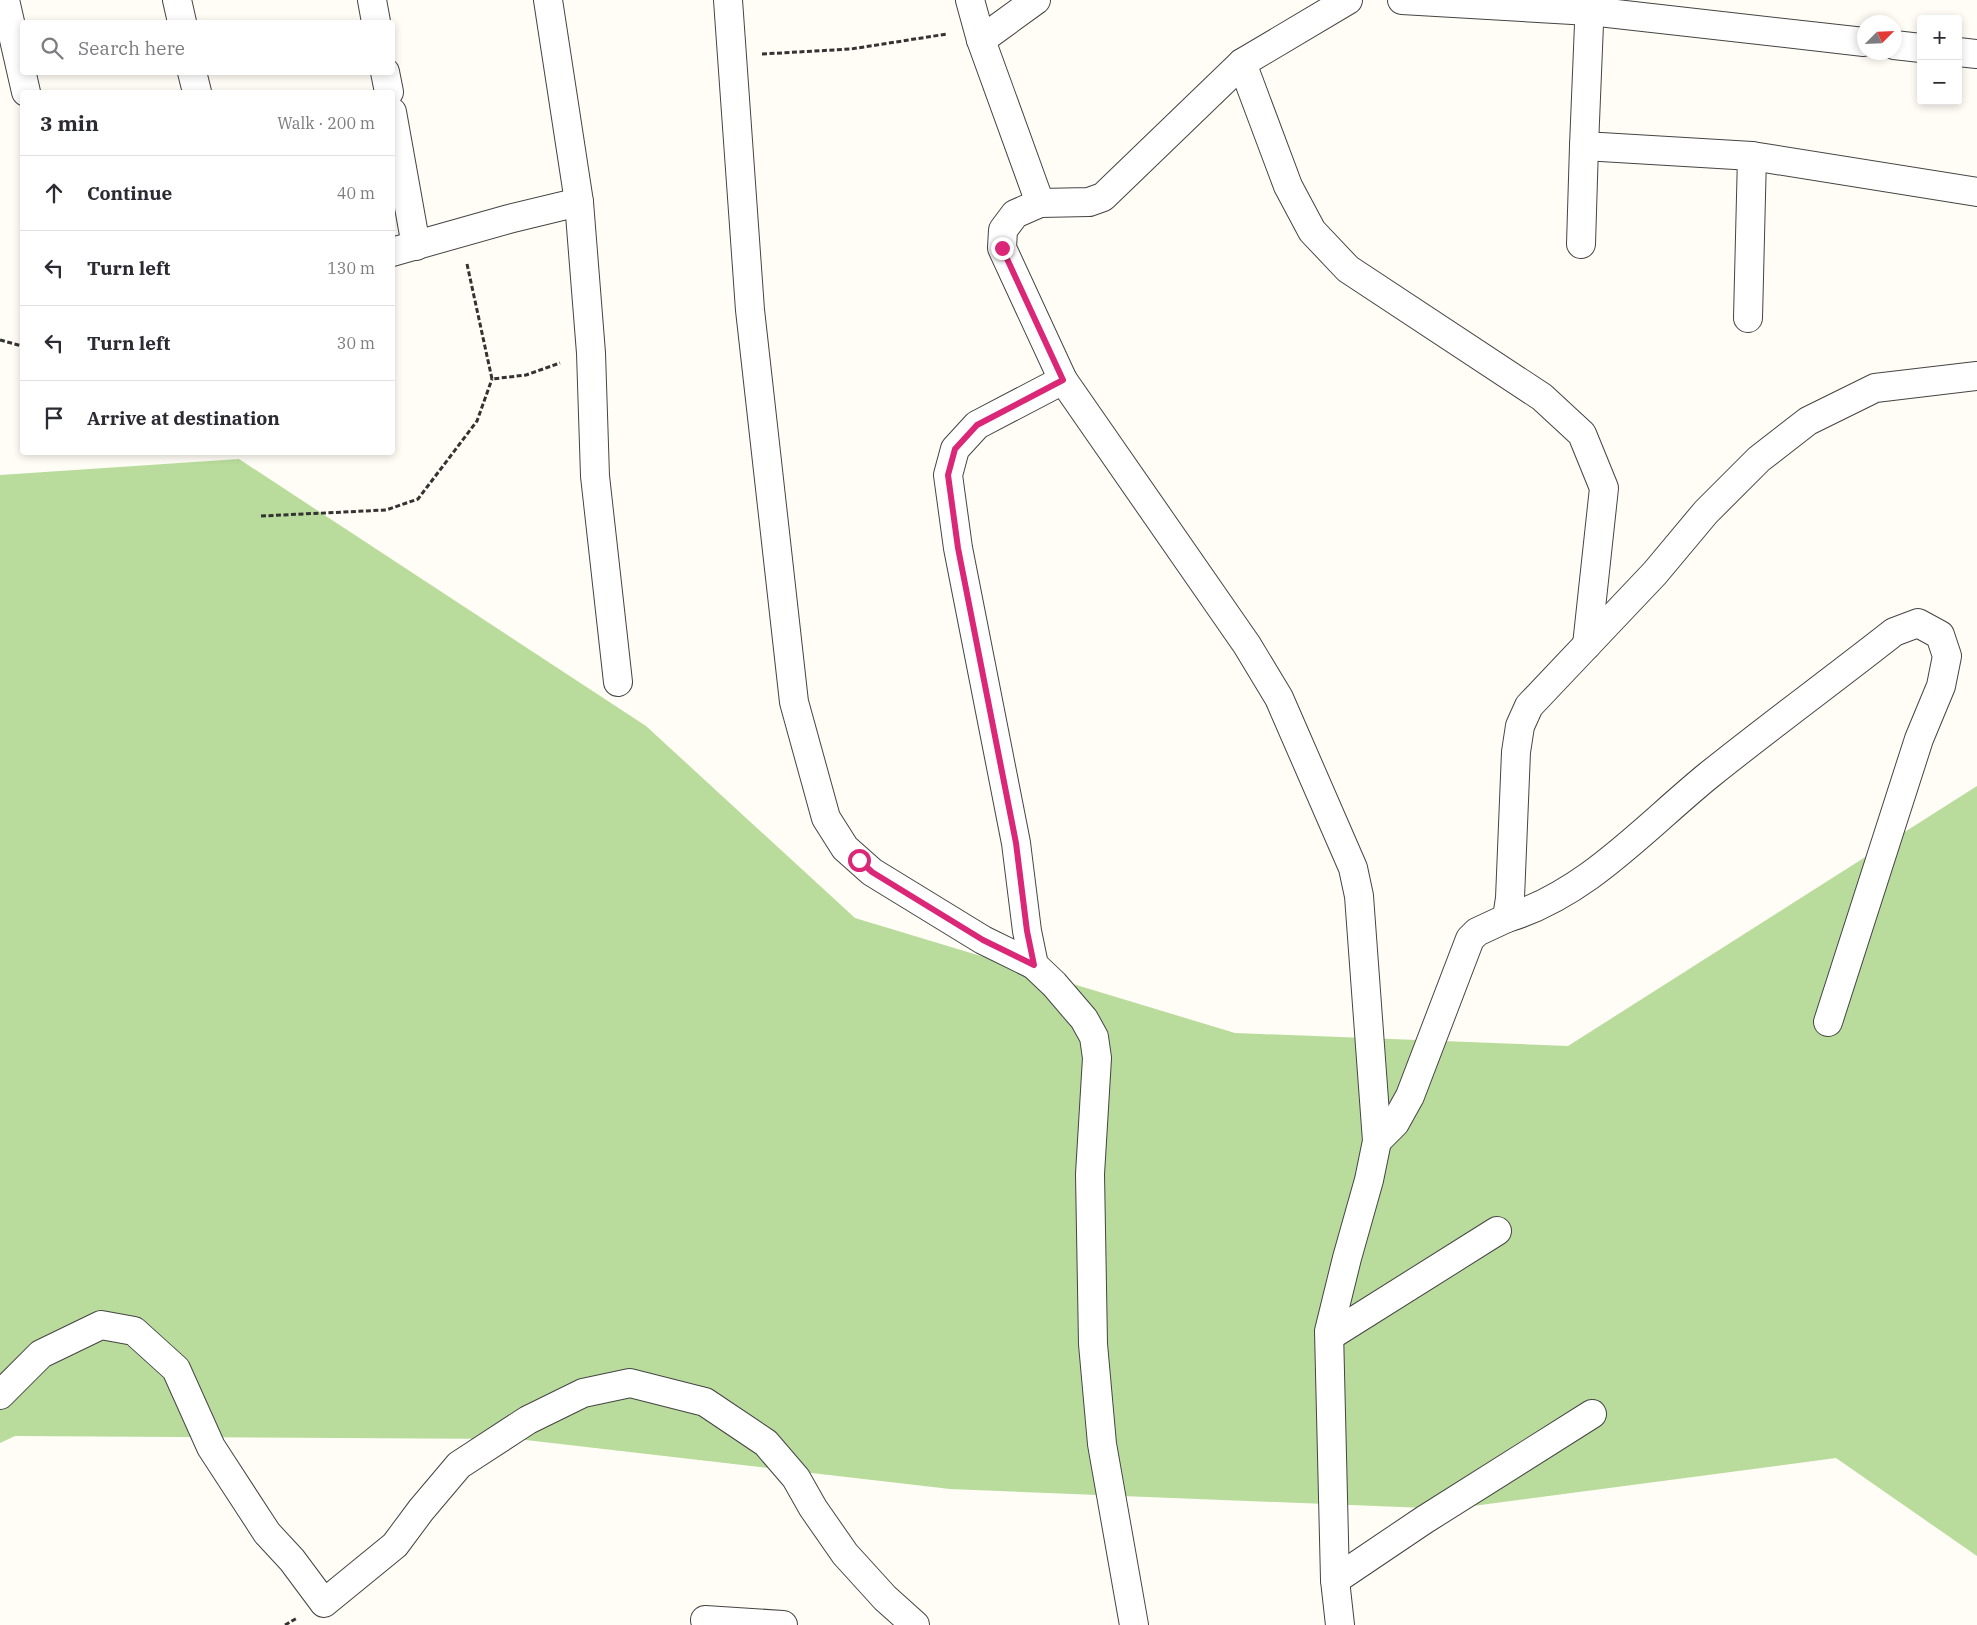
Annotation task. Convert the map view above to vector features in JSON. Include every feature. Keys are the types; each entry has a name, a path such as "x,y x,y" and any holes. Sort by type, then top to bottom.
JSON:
{"street":[{"path":"5,0 20,66"},
{"path":"177,0 182,20"},
{"path":"372,0 376,20"},
{"path":"548,0 579,202 590,353 595,476 618,682"},
{"path":"728,0 750,310 794,702 826,818 845,848 872,872 983,940 1034,965 1054,984 1084,1019 1094,1037 1097,1058 1090,1174 1092,1344 1102,1444 1134,1625"},
{"path":"970,0 980,35 1040,204"},
{"path":"980,35 1036,0"},
{"path":"1340,1625 1335,1580 1329,1331 1369,1180 1377,1141 1359,896 1353,868 1278,698 1247,645 1063,380 1002,248 1003,230 1015,214 1040,204 1089,202 1103,197 1242,63 1348,0"},
{"path":"1402,0 1590,5 1857,41"},
{"path":"1581,244 1590,5"},
{"path":"1902,46 1917,48"},
{"path":"1962,52 1977,54"},
{"path":"1242,63 1288,186 1312,231 1348,269 1542,397 1582,434 1604,488 1587,645"},
{"path":"22,75 26,90"},
{"path":"193,75 196,90"},
{"path":"386,75 389,90"},
{"path":"395,146 404,249 509,219 579,202"},
{"path":"1584,146 1752,156 1977,192"},
{"path":"1748,318 1752,156"},
{"path":"1507,918 1510,898 1516,752 1520,726 1529,706 1655,573 1712,506 1758,459 1808,421 1875,388 1977,376"},
{"path":"1034,965 1027,931 1016,843 958,548 948,475 955,449 977,425 1063,380"},
{"path":"1377,1141 1395,1123 1410,1096 1470,939 1477,932 1507,918 1528,912 1557,898 1595,872 1707,776 1894,632 1918,623 1940,635 1948,656 1941,686 1916,748 1828,1022"},
{"path":"1330,1336 1497,1231"},
{"path":"0,1395 41,1354 100,1325 134,1331 176,1369 216,1454 267,1533 292,1560 324,1603 395,1545 421,1510 459,1465 528,1420 583,1393 630,1383 686,1397 705,1402 766,1443 796,1478 813,1508 845,1554 885,1598 915,1625"},
{"path":"1335,1580 1424,1520 1592,1414"},
{"path":"699,1623 783,1625"}],"path":[{"path":"732,56 850,49 980,35"},
{"path":"261,516 386,510 418,499 477,421 492,379 460,234"},
{"path":"0,340 20,345"},
{"path":"492,379 526,375 590,353"}],"green space":[{"path":"239,459 646,726 855,918 1235,1033 1568,1046 1977,786 1977,1556 1836,1458 1450,1509 950,1489 517,1439 15,1436 0,1443 0,475"}],"route":[{"path":"859,860 872,872 983,940 1034,965 1027,931 1016,843 958,548 948,475 955,449 977,425 1063,380 1002,248"}]}
